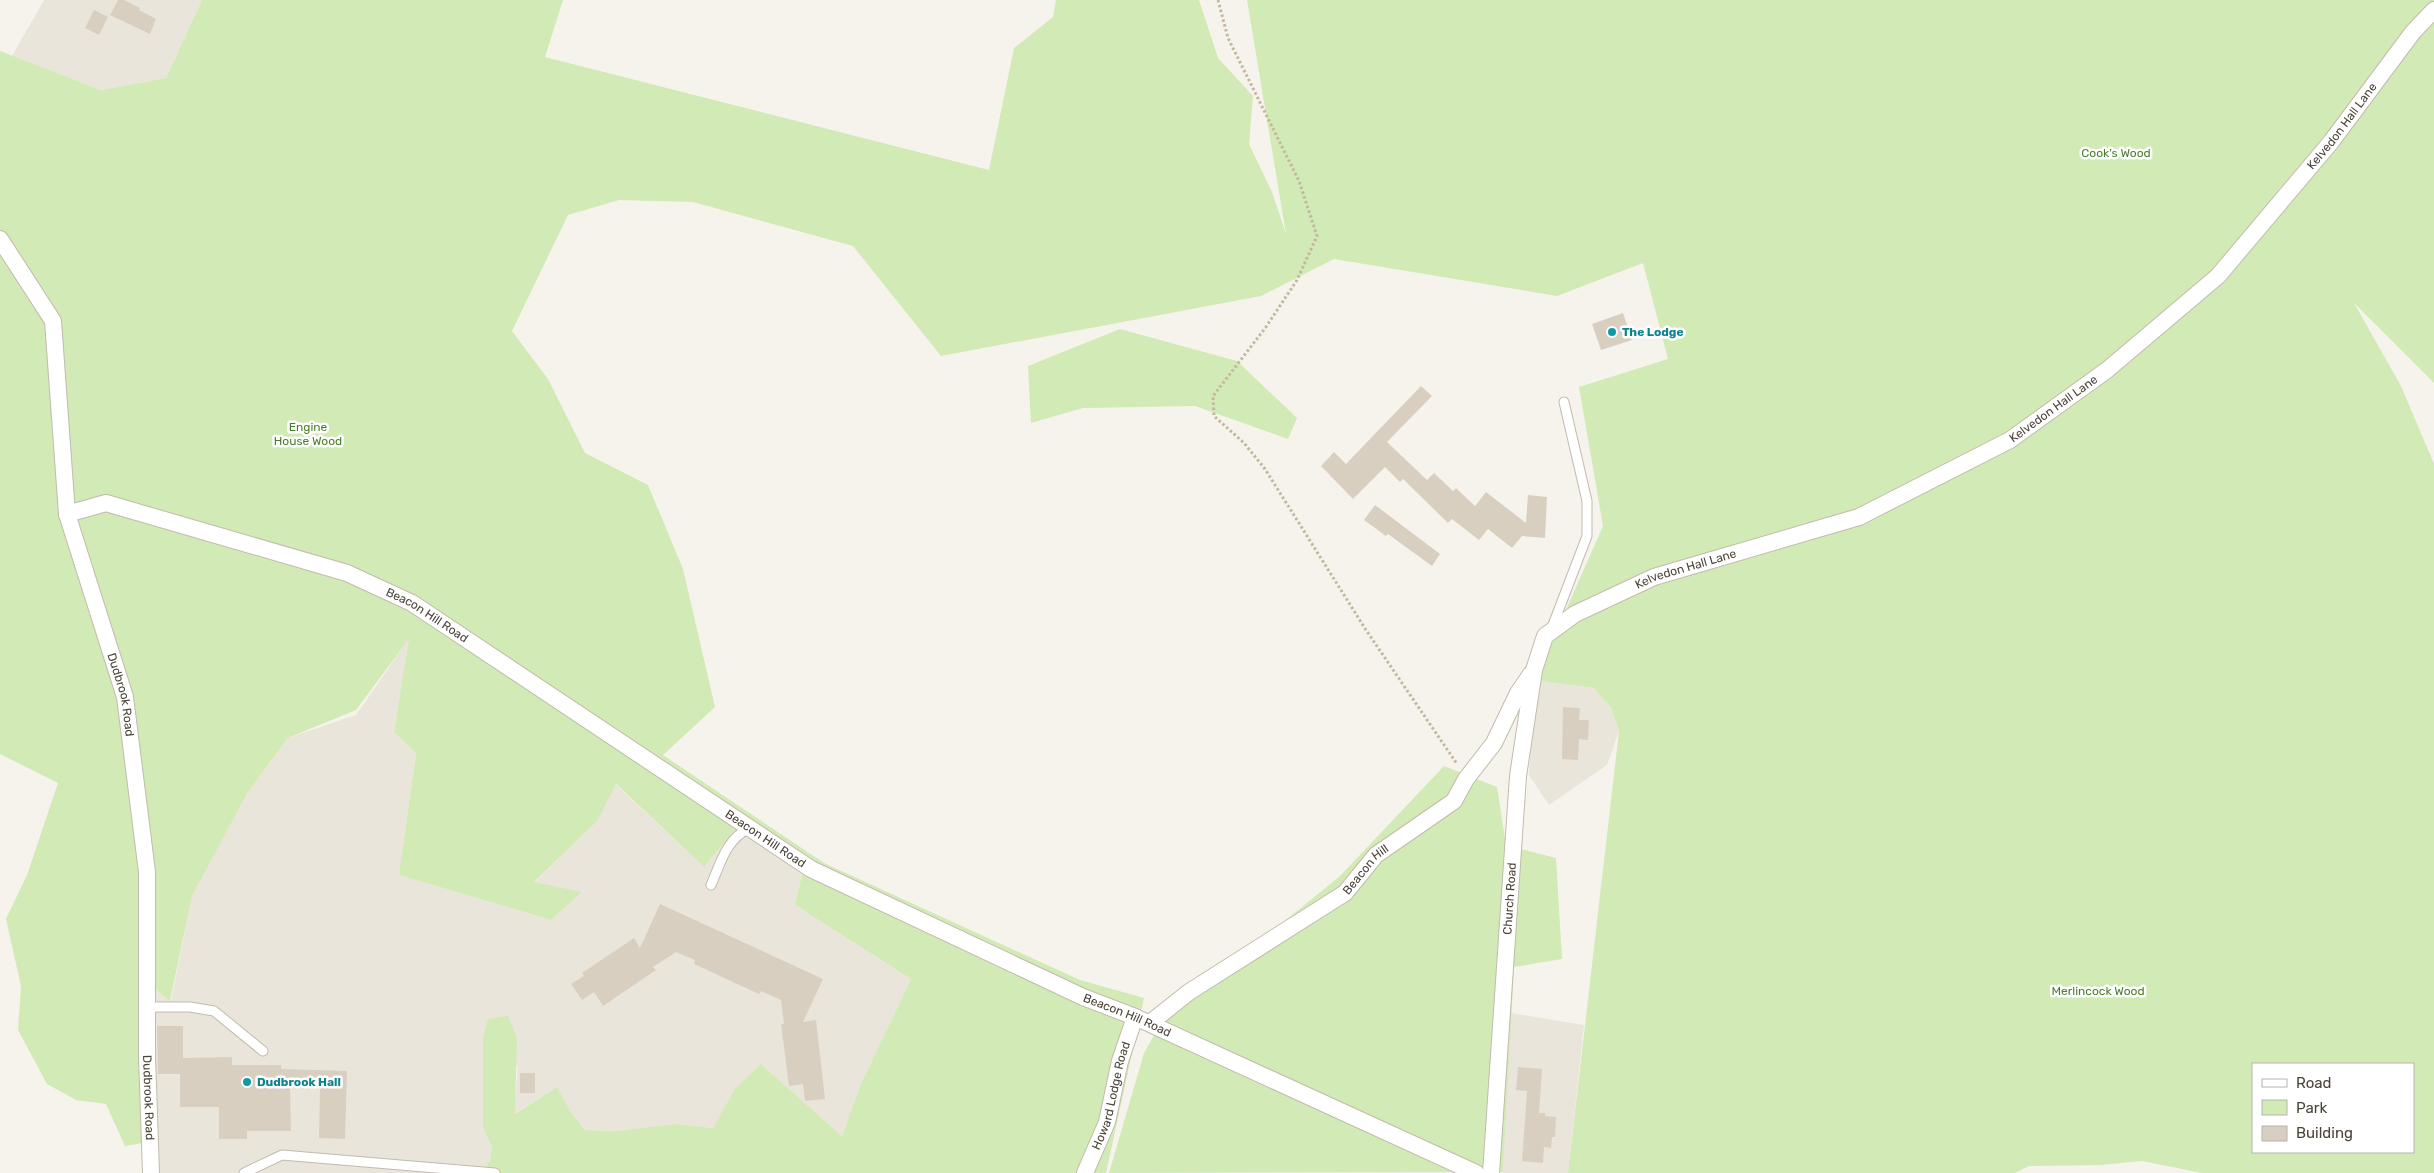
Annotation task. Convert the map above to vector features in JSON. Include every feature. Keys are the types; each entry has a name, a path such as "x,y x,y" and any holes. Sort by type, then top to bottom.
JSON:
{"street":[{"name":"Kelvedon Hall Lane","path":"1551,630 1575,614 1654,577 1859,516 2010,440 2108,370 2218,276 2331,142 2413,32 2434,10"},
{"name":"Dudbrook Road","path":"0,239 53,321 67,514 124,697 147,872 147,1007 151,1173"},
{"name":"Beacon Hill Road","path":"67,514 106,503 346,573 412,603 811,869 1083,997 1142,1020 1476,1173"},
{"name":"Church Road","path":"1491,1173 1518,776 1534,670 1541,645 1551,630"},
{"name":"Beacon Hill","path":"1142,1020 1345,892 1376,856 1454,801 1466,779 1494,743 1525,681 1534,670"},
{"name":"Howard Lodge Road","path":"1085,1173 1107,1122 1120,1061 1142,1020"}],"lane":[{"path":"1551,630 1587,536 1587,501 1564,402"},
{"path":"711,885 733,839 736,835 749,828"},
{"path":"147,1007 190,1007 214,1011 263,1051"},
{"path":"244,1173 282,1155 495,1173"}],"path":[{"path":"1218,0 1228,38 1299,181 1317,236 1297,280 1266,327 1213,396 1214,416 1244,443 1265,469 1366,630 1466,779"}],"shaded area":[{"path":"44,0 202,0 166,78 101,90 12,56"},
{"path":"410,637 394,732 416,752 399,875 551,920 581,893 534,883 596,821 615,784 704,867 733,830 803,870 795,905 911,979 860,1086 842,1136 761,1064 735,1092 713,1128 675,1124 615,1131 585,1130 570,1111 557,1087 514,1114 518,1064 483,1127 492,1147 490,1161 480,1173 143,1173 140,976 171,1001 192,896 248,792 288,738 356,715"},
{"path":"1535,680 1594,688 1611,708 1619,731 1607,765 1549,805 1529,775"},
{"path":"1511,1013 1584,1025 1568,1173 1503,1173"}],"green space":[{"path":"202,0 563,0 545,57 989,170 1014,48 1053,17 1056,0 1199,0 1218,58 1253,96 1249,144 1272,192 1286,234 1247,0 2434,0 2434,383 2354,303 2401,386 2434,464 2434,1173 2202,1173 2142,1161 2100,1165 2029,1166 2015,1173 1568,1173 1619,731 1611,708 1594,688 1535,680 1603,526 1579,387 1668,359 1643,263 1557,296 1334,259 1261,296 941,356 853,246 693,202 619,200 568,215 512,331 548,379 585,453 648,485 683,569 715,707 663,755 824,863 1080,980 1144,998 1106,1173 480,1173 490,1161 492,1147 483,1127 483,1037 488,1019 508,1016 517,1038 515,1114 557,1087 570,1111 585,1130 615,1131 675,1124 713,1128 735,1089 761,1064 842,1136 860,1086 911,979 795,905 803,870 734,830 704,867 616,784 597,821 534,882 582,892 551,920 399,875 416,753 394,732 409,639 356,710 288,738 248,792 192,896 170,1001 141,977 142,1143 125,1146 106,1104 76,1100 47,1084 18,1030 21,986 6,919 27,875 58,783 0,754 0,51 101,90 166,78"},
{"path":"1120,329 1237,361 1297,418 1288,439 1195,406 1083,408 1031,423 1028,366"},
{"path":"1444,766 1497,787 1506,845 1556,858 1562,959 1514,967 1503,1172 1109,1173 1144,1053 1163,1020 1340,876"}],"building":[{"path":"118,0 124,0 140,8 139,10 156,19 150,34 110,15"},
{"path":"94,10 108,17 99,35 85,28"},
{"name":"The Lodge","path":"1623,313 1632,340 1601,350 1592,324"},
{"path":"1421,386 1432,396 1387,442 1427,480 1434,473 1453,491 1456,488 1475,506 1486,492 1526,523 1528,495 1547,497 1545,538 1522,536 1512,548 1488,529 1479,540 1452,519 1448,523 1403,479 1400,482 1385,467 1353,499 1321,466 1334,452 1346,464"},
{"path":"1375,505 1440,554 1432,566 1388,534 1386,536 1364,520"},
{"path":"1563,707 1580,708 1579,720 1589,720 1588,740 1579,739 1578,760 1562,759"},
{"path":"660,904 823,979 803,1022 816,1020 825,1099 805,1101 803,1084 789,1086 781,1024 784,1024 781,1000 761,991 759,994 694,964 695,960 676,952 653,967 656,970 603,1006 594,992 582,1000 571,984 584,976 582,973 634,938 640,948"},
{"name":"Dudbrook Hall","path":"157,1026 183,1026 183,1058 232,1057 232,1065 281,1065 281,1069 347,1071 345,1139 319,1138 320,1088 290,1088 291,1131 247,1131 247,1139 219,1139 219,1107 180,1107 180,1074 158,1074"},
{"path":"1518,1067 1542,1069 1539,1113 1545,1113 1545,1116 1556,1117 1555,1137 1552,1137 1551,1148 1544,1147 1543,1163 1522,1161 1527,1091 1516,1090"},
{"path":"520,1073 535,1073 535,1093 520,1093"}],"place":[{"name":"The Lodge","path":"1612,332"},
{"name":"Dudbrook Hall","path":"247,1082"}],"park label":[{"name":"Cook's Wood","path":"2116,153"},
{"name":"Engine House Wood","path":"308,434"},
{"name":"Merlincock Wood","path":"2098,991"}]}
